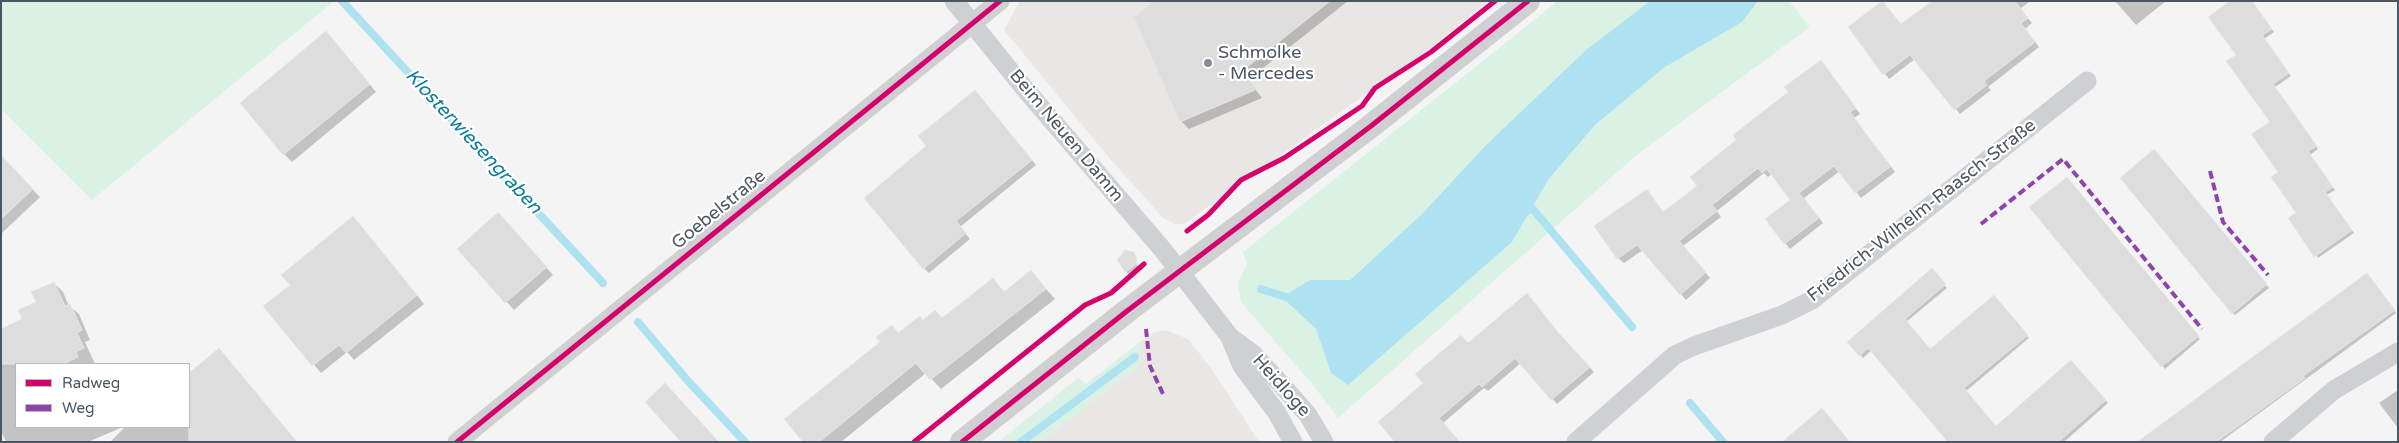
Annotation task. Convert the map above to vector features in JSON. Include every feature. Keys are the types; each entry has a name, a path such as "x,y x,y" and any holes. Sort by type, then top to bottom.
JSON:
{"street":[{"name":"Beim Neuen Damm","path":"954,1 1025,89 1179,271"},
{"name":"Goebelstraße","path":"457,442 1000,1"},
{"path":"962,442 1179,271 1371,126 1528,1"},
{"name":"Friedrich-Wilhelm-Raasch-Straße","path":"1576,442 1675,355 1694,346 1782,316 1812,300 2087,81"},
{"name":"Heidloge","path":"1179,271 1230,337 1252,354 1308,415 1324,442"},
{"name":"Heidloge","path":"1230,337 1242,366 1277,414 1293,442"},
{"path":"2273,442 2334,390 2398,352"}],"shaded area":[{"path":"1020,1 1488,1 1429,49 1184,224 1175,224 1163,218 1105,153 1004,30"},
{"path":"1166,330 1188,339 1211,368 1259,442 1040,442 1139,365 1140,342 1155,332"}],"green space":[{"path":"1,1 334,1 92,200 1,109"},
{"path":"1558,1 1650,1 1586,50 1486,145 1421,215 1350,280 1310,280 1283,297 1316,329 1331,373 1348,384 1512,242 1548,180 1595,125 1665,67 1742,22 1758,1 1789,1 1810,27 1639,153 1338,418 1313,385 1241,302 1238,283 1247,264 1243,252"},
{"path":"1140,342 1139,365 1040,442 998,442 1078,378 1086,384"}],"water":[{"path":"1650,1 1758,1 1742,22 1665,67 1595,125 1548,180 1512,242 1348,385 1331,373 1316,329 1282,297 1310,280 1350,280 1421,215 1486,145 1586,50"}],"building":[{"path":"1154,1 1330,1 1241,72 1255,90 1180,122 1134,17"},
{"path":"1882,1 1901,24 1932,1 2015,1 2028,18 2021,23 2035,42 1984,81 1987,85 1954,110 1910,55 1883,75 1848,27"},
{"path":"2230,1 2252,1 2272,29 2262,35 2289,73 2273,84 2317,146 2308,151 2333,187 2325,192 2352,230 2314,257 2288,218 2296,213 2271,177 2278,172 2251,134 2270,122 2226,61 2236,55 2208,17"},
{"path":"326,31 370,84 283,155 240,103"},
{"path":"1821,60 1856,108 1850,112 1890,167 1855,193 1834,166 1799,193 1819,218 1784,244 1765,219 1790,200 1767,169 1762,173 1758,168 1712,205 1717,211 1679,241 1706,272 1680,295 1637,245 1617,259 1594,226 1647,189 1663,212 1697,186 1690,177 1736,140 1733,135 1788,92 1784,87"},
{"path":"975,90 1032,160 956,221 966,233 923,269 864,198 926,146 918,136"},
{"path":"2154,149 2267,284 2232,314 2120,178"},
{"path":"1,155 33,189 1,219"},
{"path":"2067,177 2199,336 2161,367 2029,207"},
{"path":"498,212 547,267 505,303 457,249"},
{"path":"353,216 417,295 346,353 339,345 312,366 263,306 290,285 281,275"},
{"path":"1125,250 1134,252 1137,264 1125,272 1117,260"},
{"path":"1932,268 1946,284 1905,319 1930,349 1994,295 2028,335 1964,388 1996,426 2071,360 2106,400 2058,442 1948,442 1868,348 1859,356 1847,342"},
{"path":"1031,270 1046,289 930,380 916,363 819,442 803,442 784,419 880,342 876,337 892,325 898,333 920,316 923,320 935,310 942,318 993,278 1004,292"},
{"path":"2367,273 2395,310 2303,376 2305,378 2216,442 2137,442"},
{"path":"54,282 65,306 70,304 82,330 77,333 84,348 76,352 78,357 65,363 1,364 1,329 22,319 18,310 36,302 31,292"},
{"path":"1527,293 1557,331 1590,367 1551,400 1515,358 1482,387 1479,384 1439,418 1460,442 1395,442 1378,422 1423,383 1415,374 1461,335 1468,343"},
{"path":"219,348 297,442 189,442 190,372"},
{"path":"665,383 719,442 681,442 645,402"},
{"path":"1822,408 1850,442 1782,442"}],"waterway":[{"name":"Klosterwiesengraben","path":"342,1 603,283"},
{"name":"Klosterwiesengraben","path":"1524,213 1532,208 1632,327"},
{"name":"Klosterwiesengraben","path":"1261,289 1292,299"},
{"name":"Klosterwiesengraben","path":"638,322 688,381 745,442"},
{"name":"Klosterwiesengraben","path":"1021,442 1135,357"},
{"name":"Klosterwiesengraben","path":"1690,403 1723,442"}],"marked path":[{"path":"1981,224 2063,159 2202,329"},
{"path":"2210,171 2223,222 2268,275"},
{"path":"1146,329 1150,366 1163,394"}],"cycle path":[{"path":"457,442 1000,1"},
{"path":"1187,231 1208,215 1241,180 1284,158 1362,106 1375,88 1431,52 1495,1"},
{"path":"962,442 1127,311 1371,126 1528,1"},
{"path":"914,442 1085,305 1111,293 1144,264"}],"place":[{"name":"Schmolke - Mercedes","path":"1208,63"}]}
